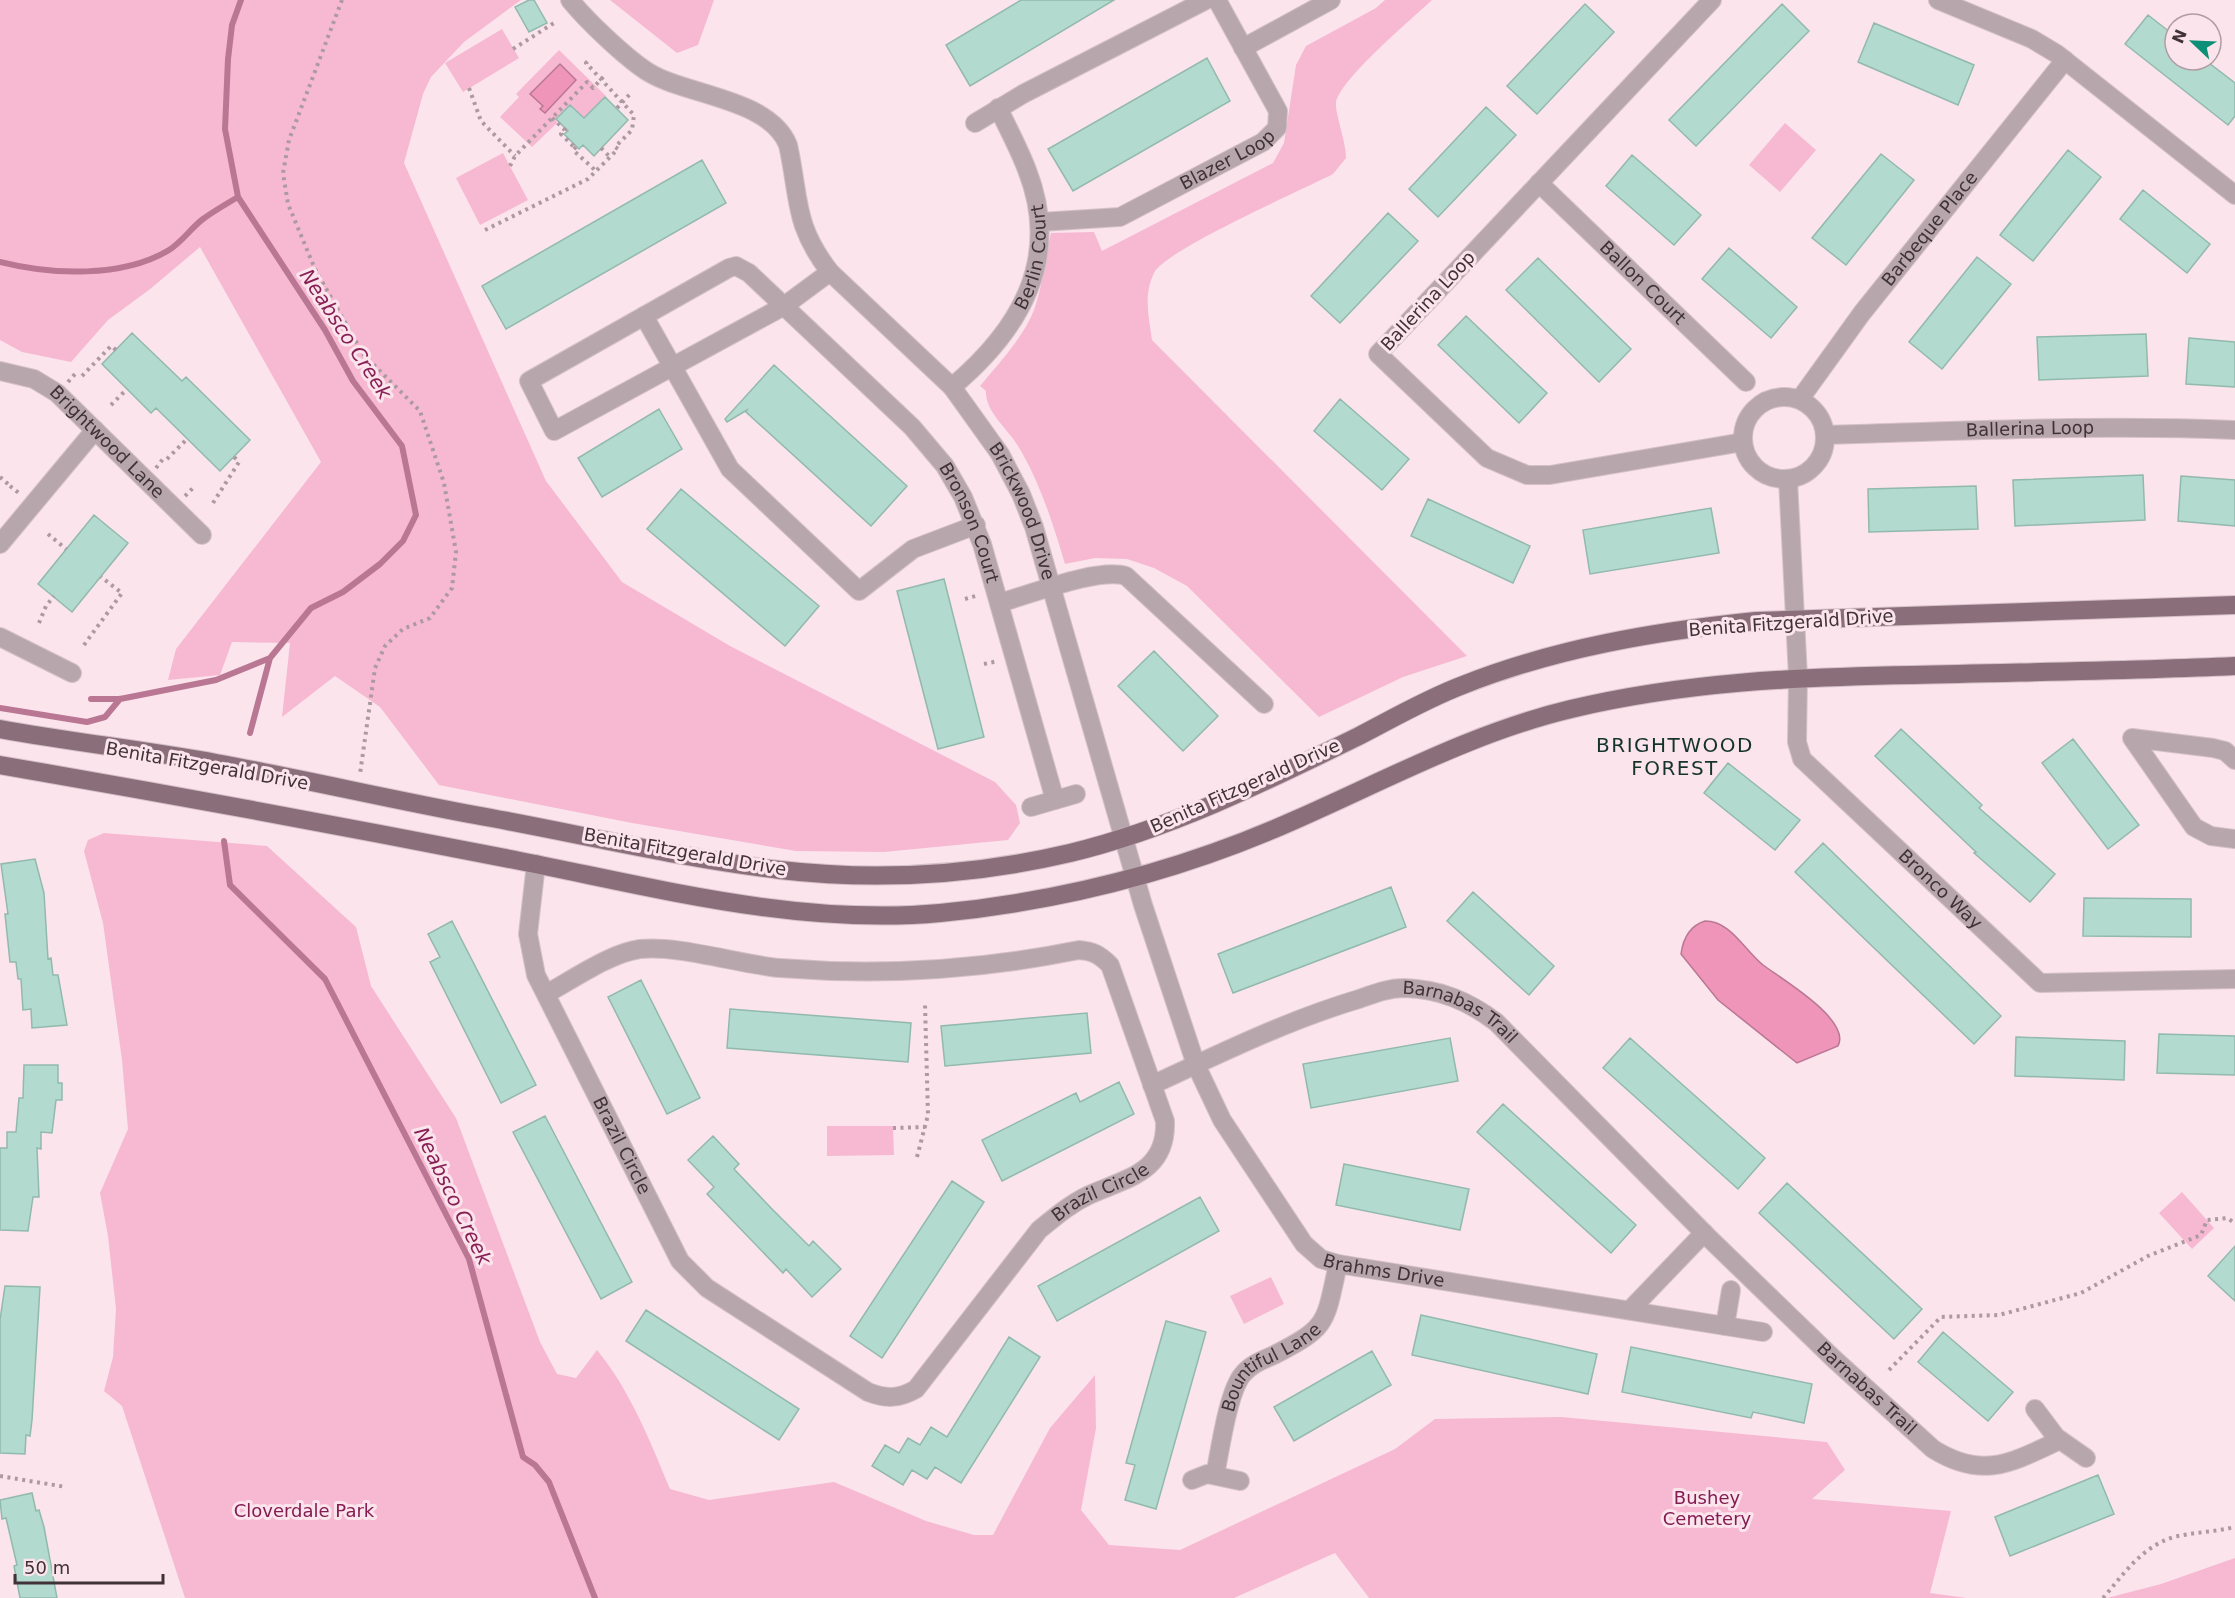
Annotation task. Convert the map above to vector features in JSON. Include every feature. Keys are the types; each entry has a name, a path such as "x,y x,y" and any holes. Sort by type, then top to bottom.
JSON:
{"main road":[{"name":"Benita Fitzgerald Drive","path":"0,729 91,746 213,763 357,793 716,861 830,874 945,873 1011,865 1072,852 1187,815 1244,790 1461,685 1567,652 1689,628 1794,619 2235,605"},
{"name":"Benita Fitzgerald Drive","path":"0,765 223,803 684,894 838,915 935,913 1011,904 1135,878 1210,854 1291,822 1395,773 1510,726 1632,696 1721,683 1798,677 2235,666"}],"street":[{"name":"Brickwood Drive","path":"570,0 648,72 752,110 766,119 784,136 788,145 804,230 830,272 952,387 981,424 1021,494 1053,588 1135,878"},
{"path":"975,123 998,108 1206,0"},
{"name":"Blazer Loop","path":"1040,222 1120,217 1263,142 1271,135 1279,120 1278,111 1217,0"},
{"path":"1243,48 1331,0"},
{"name":"Ballerina Loop","path":"1712,0 1378,354 1487,458 1527,475 1550,475 1743,442"},
{"path":"1938,0 2032,39 2065,60 2235,195"},
{"name":"Barbeque Place","path":"1800,399 1862,313 2065,60"},
{"name":"Berlin Court","path":"952,387 976,367 998,343 1016,317 1036,270 1040,222 1028,172 998,108"},
{"name":"Ballon Court","path":"1539,183 1746,382"},
{"name":"Bronson Court","path":"644,316 735,266 749,273 922,437 945,466 976,525 1055,800"},
{"path":"830,272 784,306 672,367 554,431 528,381 644,316 672,367 730,469 859,591 913,549 976,525"},
{"name":"Brightwood Lane","path":"0,370 26,376 45,385 95,430 202,535"},
{"path":"1782,397 1800,399 1818,413 1826,435 1820,460 1806,473 1788,479 1775,479 1753,465 1743,442 1748,418 1765,401 1782,397"},
{"name":"Ballerina Loop","path":"1826,435 2068,427 2154,426 2235,430"},
{"path":"0,544 95,430"},
{"path":"1788,479 1794,619"},
{"path":"999,603 1111,573 1126,576 1264,704"},
{"name":"Bronco Way","path":"1794,619 1798,677 1797,742 1802,759 2040,983 2235,979"},
{"path":"0,638 72,673"},
{"path":"2235,760 2225,752 2213,748 2132,738 2194,827 2211,836 2235,839"},
{"path":"1031,807 1076,794"},
{"name":"Brazil Circle","path":"536,864 528,934 536,975 625,1156 686,1269 706,1288 868,1392 881,1397 906,1395 922,1383 997,1281 1039,1230 1064,1209 1142,1172 1154,1163 1162,1150 1165,1121 1110,965 1102,956 1091,951 1079,950 970,968 884,972 779,968 660,948 621,954 546,994"},
{"name":"Brahms Drive","path":"1135,878 1196,1065 1222,1120 1294,1232 1321,1259 1338,1264 1763,1332"},
{"name":"Barnabas Trail","path":"1152,1085 1296,1021 1392,989 1428,990 1452,996 1476,1007 1496,1022 1704,1233 1834,1359 1933,1449 1950,1459 1970,1466 2007,1464 2060,1440"},
{"path":"1630,1310 1704,1233"},
{"name":"Bountiful Lane","path":"1215,1475 1231,1401 1240,1378 1253,1365 1306,1338 1317,1329 1328,1309 1338,1264"},
{"path":"1725,1326 1731,1290"},
{"path":"2035,1409 2060,1440 2086,1458"},
{"path":"1192,1480 1204,1474 1240,1481"}],"path":[{"path":"342,0 289,140 283,173 288,204 315,269 363,354 420,411 444,483 456,552 452,588 430,618 403,629 385,646 375,668 357,793"},
{"path":"513,49 554,23"},
{"path":"485,230 588,179 618,149 615,147 632,130 634,115 621,104 586,63 590,59"},
{"path":"510,166 515,156 587,82 593,88 606,74"},
{"path":"469,88 481,121 515,156"},
{"path":"617,108 630,94"},
{"path":"552,118 565,130 561,134 576,147 573,150 596,171"},
{"path":"601,148 610,157"},
{"path":"82,376 111,345 116,350"},
{"path":"111,405 127,389"},
{"path":"167,459 187,439"},
{"path":"213,503 239,462 234,457"},
{"path":"0,477 8,484"},
{"path":"48,534 66,549"},
{"path":"84,645 122,593 101,577"},
{"path":"39,623 46,606 54,596"},
{"path":"917,1157 928,1111 925,1004"},
{"path":"893,1128 926,1127"},
{"path":"1889,1370 1941,1317 2000,1315 2081,1293 2148,1256 2200,1235 2207,1220 2227,1218 2235,1223"},
{"path":"0,1476 66,1487"},
{"path":"2103,1598 2135,1561 2158,1543 2175,1537 2235,1527"}],"green space":[{"path":"0,0 521,0 464,42 431,77 423,94 404,163 546,481 622,582 730,646 995,782 1016,805 1020,823 1008,840 884,852 796,851 632,823 439,785 380,707 335,676 282,717 290,643 232,642 220,675 168,680 176,649 321,462 200,247 149,290 108,320 71,362 22,352 0,340"},
{"path":"610,0 714,0 698,45 677,53"},
{"path":"1385,0 1432,0 1363,65 1340,93 1336,108 1346,158 1333,174 1182,250 1154,273 1148,298 1152,340 1467,656 1403,677 1319,717 1187,586 1154,568 1127,559 1095,558 1065,564 1051,519 1033,474 1018,446 993,413 986,391 980,386 1010,350 1034,310 1051,233 1094,232 1102,251 1273,163 1284,143 1296,65 1306,46 1376,8"},
{"path":"502,29 519,58 463,92 445,63"},
{"path":"559,50 606,96 584,118 570,105 556,119 557,123 532,147 500,117 519,97 516,94"},
{"path":"1785,123 1816,150 1780,192 1749,165"},
{"path":"503,153 528,200 480,225 456,178"},
{"path":"104,833 267,846 356,927 371,986 456,1118 540,1342 557,1374 576,1378 597,1350 609,1365 629,1399 647,1434 670,1489 709,1500 834,1482 926,1521 974,1535 993,1535 1050,1428 1095,1375 1096,1428 1081,1510 1109,1545 1180,1550 1395,1449 1435,1419 1561,1417 1827,1442 1845,1470 1812,1499 1951,1511 1930,1593 1967,1598 1369,1598 1335,1553 1234,1598 185,1598 122,1406 104,1391 113,1357 116,1309 108,1236 100,1193 128,1129 122,1060 103,923 84,851 88,840"},
{"path":"827,1126 893,1126 894,1155 827,1156"},
{"path":"2182,1192 2214,1228 2192,1249 2159,1213"},
{"path":"1271,1277 1284,1304 1244,1324 1230,1296"},
{"path":"2235,1558 2235,1598 2107,1598 2161,1584"}],"shaded area":[{"path":"560,64 576,80 545,113 540,109 543,106 530,94"},
{"path":"1705,921 1714,922 1730,931 1763,965 1798,989 1825,1012 1835,1024 1839,1036 1838,1046 1797,1063 1718,1000 1681,954 1688,934 1695,926"}],"building":[{"path":"534,0 547,23 529,32 515,7"},
{"path":"1021,0 1114,0 970,86 946,45"},
{"path":"1585,4 1614,32 1537,114 1507,86"},
{"path":"1782,4 1809,31 1696,146 1669,120"},
{"path":"2148,15 2163,27 2163,72 2221,72 2235,83 2235,116 2228,125 2125,44"},
{"path":"1874,23 1974,65 1958,105 1858,62"},
{"path":"1207,58 1230,101 1073,191 1048,149"},
{"path":"605,97 628,120 594,156 583,145 579,149 564,134 568,131 556,119 570,105 584,118"},
{"path":"1486,107 1516,135 1438,217 1409,189"},
{"path":"2068,150 2101,177 2033,261 2000,235"},
{"path":"1881,154 1914,180 1846,265 1812,238"},
{"path":"1632,155 1701,215 1674,245 1606,186"},
{"path":"702,160 726,203 506,329 482,286"},
{"path":"2143,190 2210,244 2187,273 2120,219"},
{"path":"1388,213 1418,241 1340,323 1311,296"},
{"path":"1729,248 1797,307 1771,338 1702,279"},
{"path":"1977,257 2011,284 1942,369 1909,342"},
{"path":"1538,258 1631,349 1599,382 1506,290"},
{"path":"1466,316 1547,393 1519,423 1438,345"},
{"path":"132,333 182,381 186,377 250,440 220,471 156,408 151,413 102,364"},
{"path":"2146,334 2148,376 2039,380 2037,337"},
{"path":"2189,338 2235,342 2235,387 2186,384"},
{"path":"774,365 907,486 871,526 746,412 747,410 727,422 725,419"},
{"path":"1340,399 1409,459 1382,490 1314,431"},
{"path":"659,409 682,449 602,497 578,458"},
{"path":"2143,475 2145,520 2015,526 2013,480"},
{"path":"2181,476 2235,480 2235,526 2178,521"},
{"path":"1976,486 1978,529 1869,532 1868,489"},
{"path":"681,489 819,606 785,646 647,529"},
{"path":"1428,499 1530,546 1513,583 1411,536"},
{"path":"1711,508 1719,553 1590,574 1583,530"},
{"path":"94,515 128,543 72,612 38,584"},
{"path":"944,579 984,737 938,749 897,591"},
{"path":"1154,651 1218,716 1183,751 1118,686"},
{"path":"1901,729 1982,805 1979,808 2055,874 2030,902 1974,853 1976,852 1875,756"},
{"path":"2073,739 2139,825 2108,849 2042,763"},
{"path":"1728,763 1800,820 1775,850 1704,793"},
{"path":"1823,843 2001,1016 1974,1044 1795,872"},
{"path":"35,859 44,893 48,959 51,958 53,975 58,975 67,1025 32,1028 31,1009 23,1010 21,979 18,979 16,962 10,962 5,914 8,914 1,864"},
{"path":"1391,887 1406,927 1233,993 1218,954"},
{"path":"1473,892 1554,966 1529,995 1447,921"},
{"path":"2084,898 2191,899 2191,937 2083,936"},
{"path":"452,921 536,1085 501,1103 430,962 440,957 428,934"},
{"path":"641,980 700,1098 667,1114 608,997"},
{"path":"730,1009 911,1023 908,1062 727,1048"},
{"path":"1087,1013 1091,1053 945,1066 941,1026"},
{"path":"2159,1034 2235,1036 2235,1075 2157,1073"},
{"path":"2016,1037 2125,1041 2124,1080 2015,1076"},
{"path":"1450,1038 1458,1081 1311,1108 1303,1064"},
{"path":"1630,1038 1765,1158 1738,1189 1603,1068"},
{"path":"24,1065 58,1065 58,1083 62,1083 62,1100 56,1100 52,1133 41,1132 41,1149 37,1148 39,1197 33,1197 28,1231 0,1230 0,1148 7,1148 7,1132 16,1132 19,1098 23,1098"},
{"path":"1119,1082 1134,1114 1002,1181 982,1140 1076,1093 1080,1102"},
{"path":"1503,1104 1636,1225 1611,1253 1477,1132"},
{"path":"545,1116 632,1282 601,1299 513,1132"},
{"path":"713,1136 739,1164 734,1169 771,1208 809,1246 813,1241 841,1269 812,1297 786,1269 783,1273 707,1194 714,1187 688,1160"},
{"path":"1344,1164 1469,1189 1460,1230 1336,1205"},
{"path":"952,1181 984,1202 882,1358 850,1336"},
{"path":"1787,1183 1922,1309 1894,1339 1759,1213"},
{"path":"1200,1197 1219,1231 1057,1321 1038,1286"},
{"path":"2235,1246 2235,1301 2208,1276"},
{"path":"5,1286 40,1287 32,1420 30,1436 26,1435 25,1454 0,1453 0,1320"},
{"path":"646,1310 799,1409 779,1440 626,1341"},
{"path":"1421,1315 1597,1354 1588,1394 1412,1355"},
{"path":"1166,1321 1206,1332 1156,1509 1125,1500 1135,1465 1126,1463"},
{"path":"1943,1332 2013,1392 1988,1421 1918,1362"},
{"path":"1009,1337 1040,1357 961,1483 935,1467 927,1479 912,1470 903,1485 872,1466 885,1445 899,1453 908,1438 920,1445 931,1427 947,1437"},
{"path":"1631,1347 1812,1384 1804,1423 1753,1412 1751,1418 1622,1392"},
{"path":"1372,1351 1391,1385 1294,1441 1274,1407"},
{"path":"2098,1475 2114,1514 2010,1556 1995,1517"},
{"path":"32,1493 36,1511 39,1510 44,1527 57,1598 20,1598 14,1566 17,1565 6,1518 2,1519 0,1500"}],"waterway":[{"name":"Neabsco Creek","path":"241,0 232,25 225,129 238,197 325,330 353,381 402,446 416,515 403,541 380,564 343,592 311,608 270,658 250,733"},
{"path":"0,262 41,270 64,271 109,270 130,266 169,250 203,219 238,197"},
{"path":"91,699 120,699 216,680 270,658"},
{"path":"0,708 87,722 105,717 120,699"},
{"name":"Neabsco Creek","path":"224,841 230,885 325,979 469,1259 523,1457 535,1465 549,1482 595,1598"}],"district":[{"name":"BRIGHTWOOD FOREST","path":"1675,756"}],"park label":[{"name":"Bushey Cemetery","path":"1707,1508"},
{"name":"Cloverdale Park","path":"304,1511"}]}
